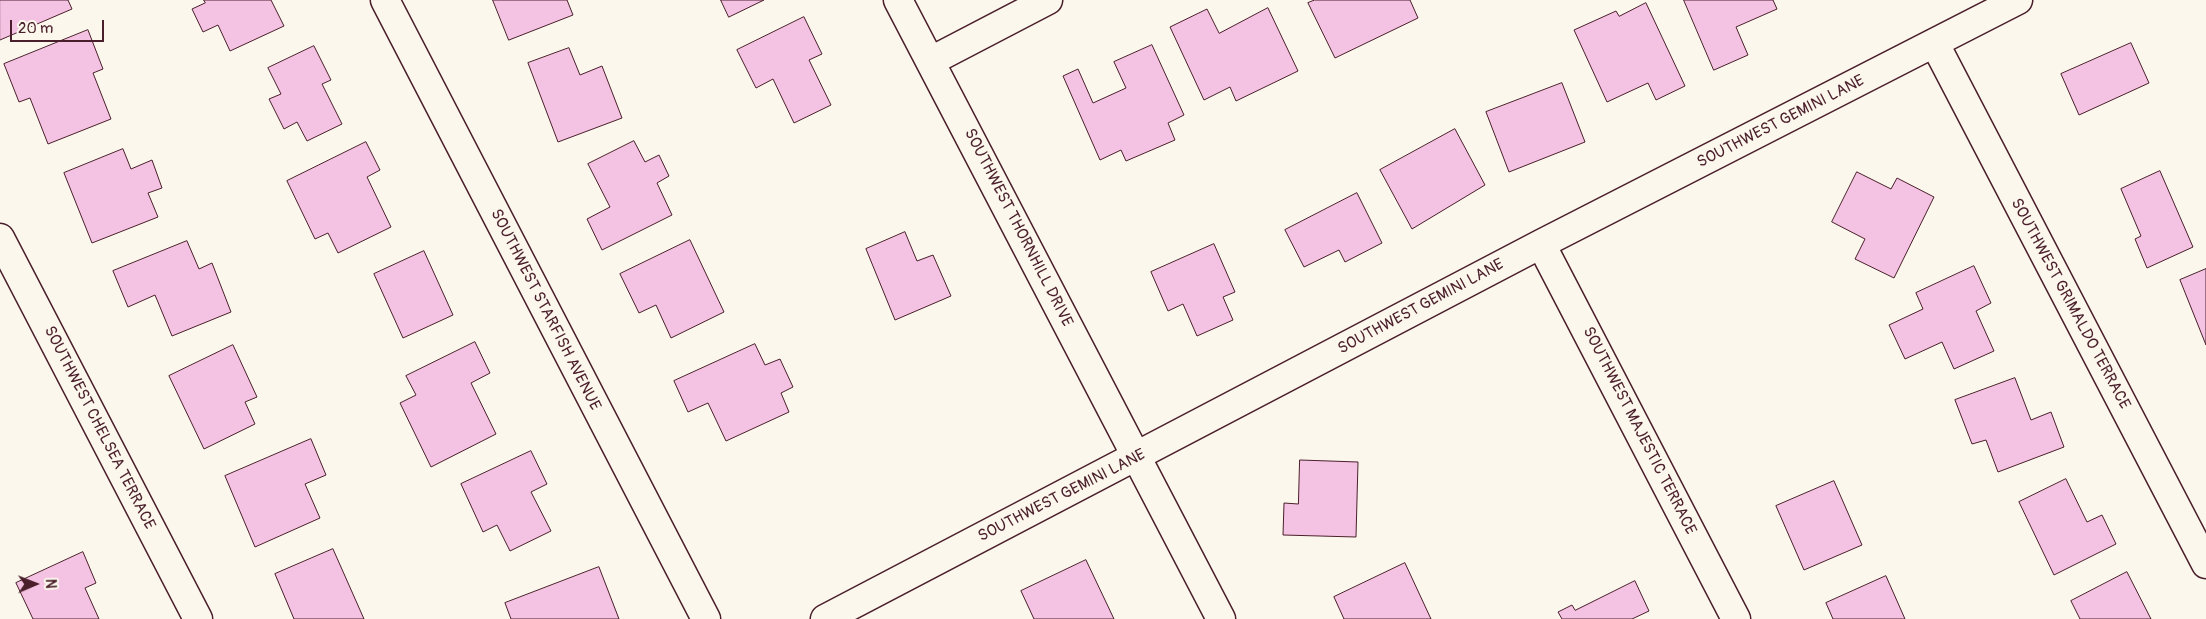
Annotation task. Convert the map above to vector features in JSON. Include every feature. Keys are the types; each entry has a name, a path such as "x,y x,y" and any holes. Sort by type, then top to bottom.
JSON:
{"street":[{"name":"SOUTHWEST STARFISH AVENUE","path":"385,0 706,619"},
{"name":"SOUTHWEST THORNHILL DRIVE","path":"898,0 1221,619"},
{"path":"931,61 1048,0"},
{"name":"SOUTHWEST GEMINI LANE","path":"825,619 1541,244 2018,0"},
{"name":"SOUTHWEST GRIMALDO TERRACE","path":"1934,44 2206,564"},
{"name":"SOUTHWEST CHELSEA TERRACE","path":"0,238 198,619"},
{"name":"SOUTHWEST MAJESTIC TERRACE","path":"1541,244 1736,619"}],"building":[{"path":"0,0 68,0 72,9 0,40"},
{"path":"204,0 271,0 284,26 230,51 218,25 203,32 192,9 205,3"},
{"path":"493,0 567,0 573,15 509,40"},
{"path":"721,0 764,0 729,17"},
{"path":"1315,0 1410,0 1418,18 1335,58 1308,3"},
{"path":"1684,0 1773,0 1777,9 1736,27 1748,55 1714,70"},
{"path":"1646,3 1685,86 1656,100 1648,83 1607,102 1574,30 1616,11 1619,16"},
{"path":"1268,8 1298,71 1236,101 1230,87 1204,100 1170,27 1207,9 1219,33"},
{"path":"804,17 822,54 809,60 831,105 794,123 773,79 756,88 737,50"},
{"path":"88,30 103,69 93,73 111,119 48,144 30,98 19,102 4,64"},
{"path":"2131,43 2149,83 2079,115 2061,74"},
{"path":"1152,45 1184,115 1168,123 1175,140 1126,161 1121,150 1100,160 1063,76 1078,69 1093,103 1126,88 1114,62"},
{"path":"314,46 331,80 322,84 342,124 307,141 297,122 284,129 269,99 281,94 268,68"},
{"path":"569,48 580,75 602,66 622,118 558,142 528,63"},
{"path":"1562,83 1585,142 1509,172 1486,112"},
{"path":"1455,129 1485,185 1412,229 1380,170"},
{"path":"634,141 645,162 659,155 669,176 657,183 672,215 602,250 587,219 610,207 588,164"},
{"path":"366,142 380,170 367,177 391,227 338,253 328,233 315,239 287,181"},
{"path":"123,149 131,169 152,160 162,188 148,193 158,217 92,243 64,173"},
{"path":"2160,171 2193,247 2147,268 2135,239 2141,236 2121,189"},
{"path":"1857,172 1891,189 1897,178 1934,197 1894,278 1855,259 1865,239 1832,222"},
{"path":"1357,193 1382,243 1345,262 1339,250 1304,267 1285,230"},
{"path":"905,232 917,261 933,255 951,296 895,320 866,249"},
{"path":"690,240 724,312 671,338 656,305 639,313 620,274"},
{"path":"187,241 199,269 212,263 231,312 172,336 155,295 128,307 113,271"},
{"path":"1214,244 1235,292 1223,297 1233,320 1197,336 1183,304 1168,311 1151,272"},
{"path":"424,251 453,315 403,338 374,274"},
{"path":"1974,266 1991,303 1976,311 1994,351 1954,369 1942,342 1905,359 1889,325 1923,309 1916,293"},
{"path":"2206,269 2206,345 2180,280"},
{"path":"475,342 490,373 471,383 496,434 431,467 400,403 416,395 406,376"},
{"path":"755,344 765,365 780,359 793,387 781,393 789,412 726,441 708,403 688,412 674,381"},
{"path":"233,345 257,397 245,402 255,424 204,449 169,376"},
{"path":"2015,378 2031,420 2051,412 2064,447 1998,472 1986,440 1972,444 1955,400"},
{"path":"311,439 326,475 305,484 320,518 255,547 225,476"},
{"path":"531,451 547,484 531,492 551,531 510,551 497,525 483,532 461,484"},
{"path":"1300,460 1358,462 1356,537 1283,535 1284,503 1298,504"},
{"path":"2066,479 2087,522 2102,515 2116,544 2054,575 2019,502"},
{"path":"1834,481 1862,545 1804,570 1776,506"},
{"path":"333,549 364,619 294,619 275,574"},
{"path":"83,552 96,583 85,588 99,619 33,619 16,583"},
{"path":"1086,560 1114,619 1034,619 1021,591"},
{"path":"1405,563 1431,619 1344,619 1334,597"},
{"path":"599,567 619,619 511,619 505,603"},
{"path":"2127,572 2151,619 2080,619 2071,601"},
{"path":"1886,576 1905,619 1833,619 1826,603"},
{"path":"1635,581 1649,611 1632,619 1562,619 1558,612 1572,605 1575,610"}]}
